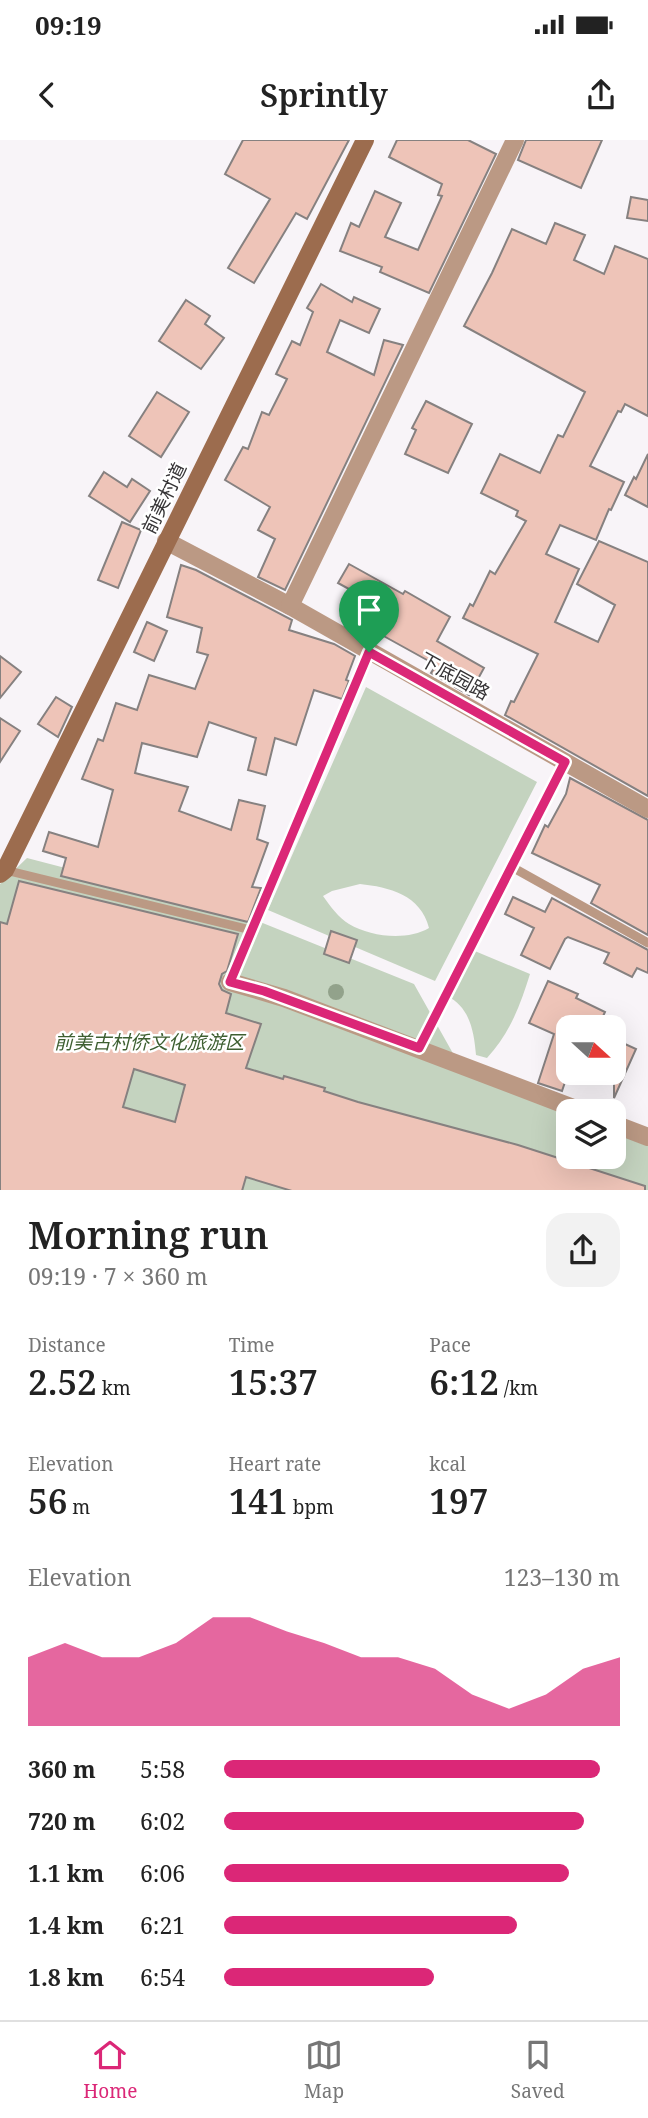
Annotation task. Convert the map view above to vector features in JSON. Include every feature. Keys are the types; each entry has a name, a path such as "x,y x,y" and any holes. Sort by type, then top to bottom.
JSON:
{"street":[{"name":"前美村道","path":"2,872 365,140"},
{"path":"290,607 516,140"},
{"name":"下底园路","path":"166,541 290,607 648,809"},
{"path":"230,982 264,991 556,1101"},
{"path":"626,1129 648,1138"}],"lane":[{"path":"230,982 369,652"},
{"path":"419,1048 565,762"},
{"path":"510,866 648,943"},
{"path":"2,872 251,930"}],"green space":[{"path":"366,687 537,782 435,981 268,910","holes":["360,884 371,885 411,900 425,917 429,928 400,936 368,932 345,921 323,896"]},
{"name":"前美古村侨文化旅游区","path":"27,858 238,913 414,984 455,1057 564,1099 556,1099 556,1169 626,1169 626,1124 648,1132 648,1190 0,1190 0,884"},
{"path":"470,949 530,974 513,1019 487,1058 476,1055 472,1029 466,1013 447,996"}],"building":[{"path":"243,140 349,140 307,219 296,213 254,283 228,268 270,199 225,174"},
{"path":"397,140 468,140 496,154 429,293 380,272 382,267 340,251 351,223 359,227 375,191 401,203 385,237 418,250 442,196 438,195 442,184 389,157"},
{"path":"526,140 602,140 581,188 518,160"},
{"path":"631,197 648,200 648,221 627,218"},
{"path":"555,223 585,235 574,260 604,274 615,246 648,259 648,416 625,404 621,412 618,411 590,466 624,482 596,540 560,525 546,554 579,569 555,622 598,642 615,605 577,584 599,541 648,562 648,796 505,715 538,654 463,618 470,604 473,606 490,571 495,574 526,521 516,516 518,511 481,493 500,454 540,473 558,435 563,437 585,392 464,326 512,229 546,244"},
{"path":"321,284 352,302 354,297 380,309 369,333 340,320 327,352 374,375 384,340 403,345 285,590 258,577 275,539 258,530 270,507 225,480 243,447 248,449 262,412 269,415 287,379 276,374 292,341 300,345 313,312 307,308"},
{"path":"186,300 210,316 205,324 224,338 201,369 159,341"},
{"path":"157,392 189,412 161,457 129,436"},
{"path":"426,401 472,424 448,473 405,454 416,430 412,428"},
{"path":"648,454 648,507 625,495"},
{"path":"104,472 127,487 132,479 150,491 130,522 89,496"},
{"path":"122,522 141,530 118,588 98,580"},
{"path":"349,564 403,594 405,591 450,617 437,641 484,668 469,695 431,673 436,665 380,634 393,613 338,583"},
{"path":"181,565 196,570 292,620 289,630 334,644 355,656 342,699 314,690 296,745 275,738 266,775 248,770 256,738 209,722 197,757 142,743 135,773 188,787 179,811 231,830 239,800 265,806 257,839 268,843 252,887 261,888 248,922 61,876 66,858 43,851 49,832 98,847 113,790 82,779 98,739 103,741 116,703 137,710 149,675 195,689 208,655 197,652 202,628 167,617"},
{"path":"147,622 167,631 154,661 134,652"},
{"path":"0,656 21,672 0,698"},
{"path":"56,697 72,707 58,737 38,724"},
{"path":"0,718 20,731 0,762"},
{"path":"570,778 648,820 648,935 591,903 600,885 532,853 545,825 548,827 566,794"},
{"name":"前美古村侨文化旅游区","path":"19,881 238,934 227,971 222,974 219,984 222,990 231,994 226,1013 261,1024 246,1068 283,1079 284,1076 325,1088 324,1091 358,1102 556,1157 556,1169 592,1169 645,1186 645,1190 289,1190 246,1177 242,1190 0,1190 0,922 7,924","holes":["134,1069 185,1085 175,1122 123,1107"]},
{"path":"513,897 545,912 552,898 648,950 648,973 637,968 632,977 604,963 609,953 568,937 550,969 521,955 534,928 505,914"},
{"path":"331,931 357,940 349,963 324,954"},
{"path":"548,981 578,994 576,998 605,1012 604,1015 556,1015 556,1085 564,1085 562,1091 538,1083 554,1034 529,1023"},
{"path":"626,1044 636,1049 626,1071"},
{"path":"614,1085 620,1085 614,1098"}],"route":[{"path":"369,652 565,762 419,1048 264,991 230,982 369,652"}]}
